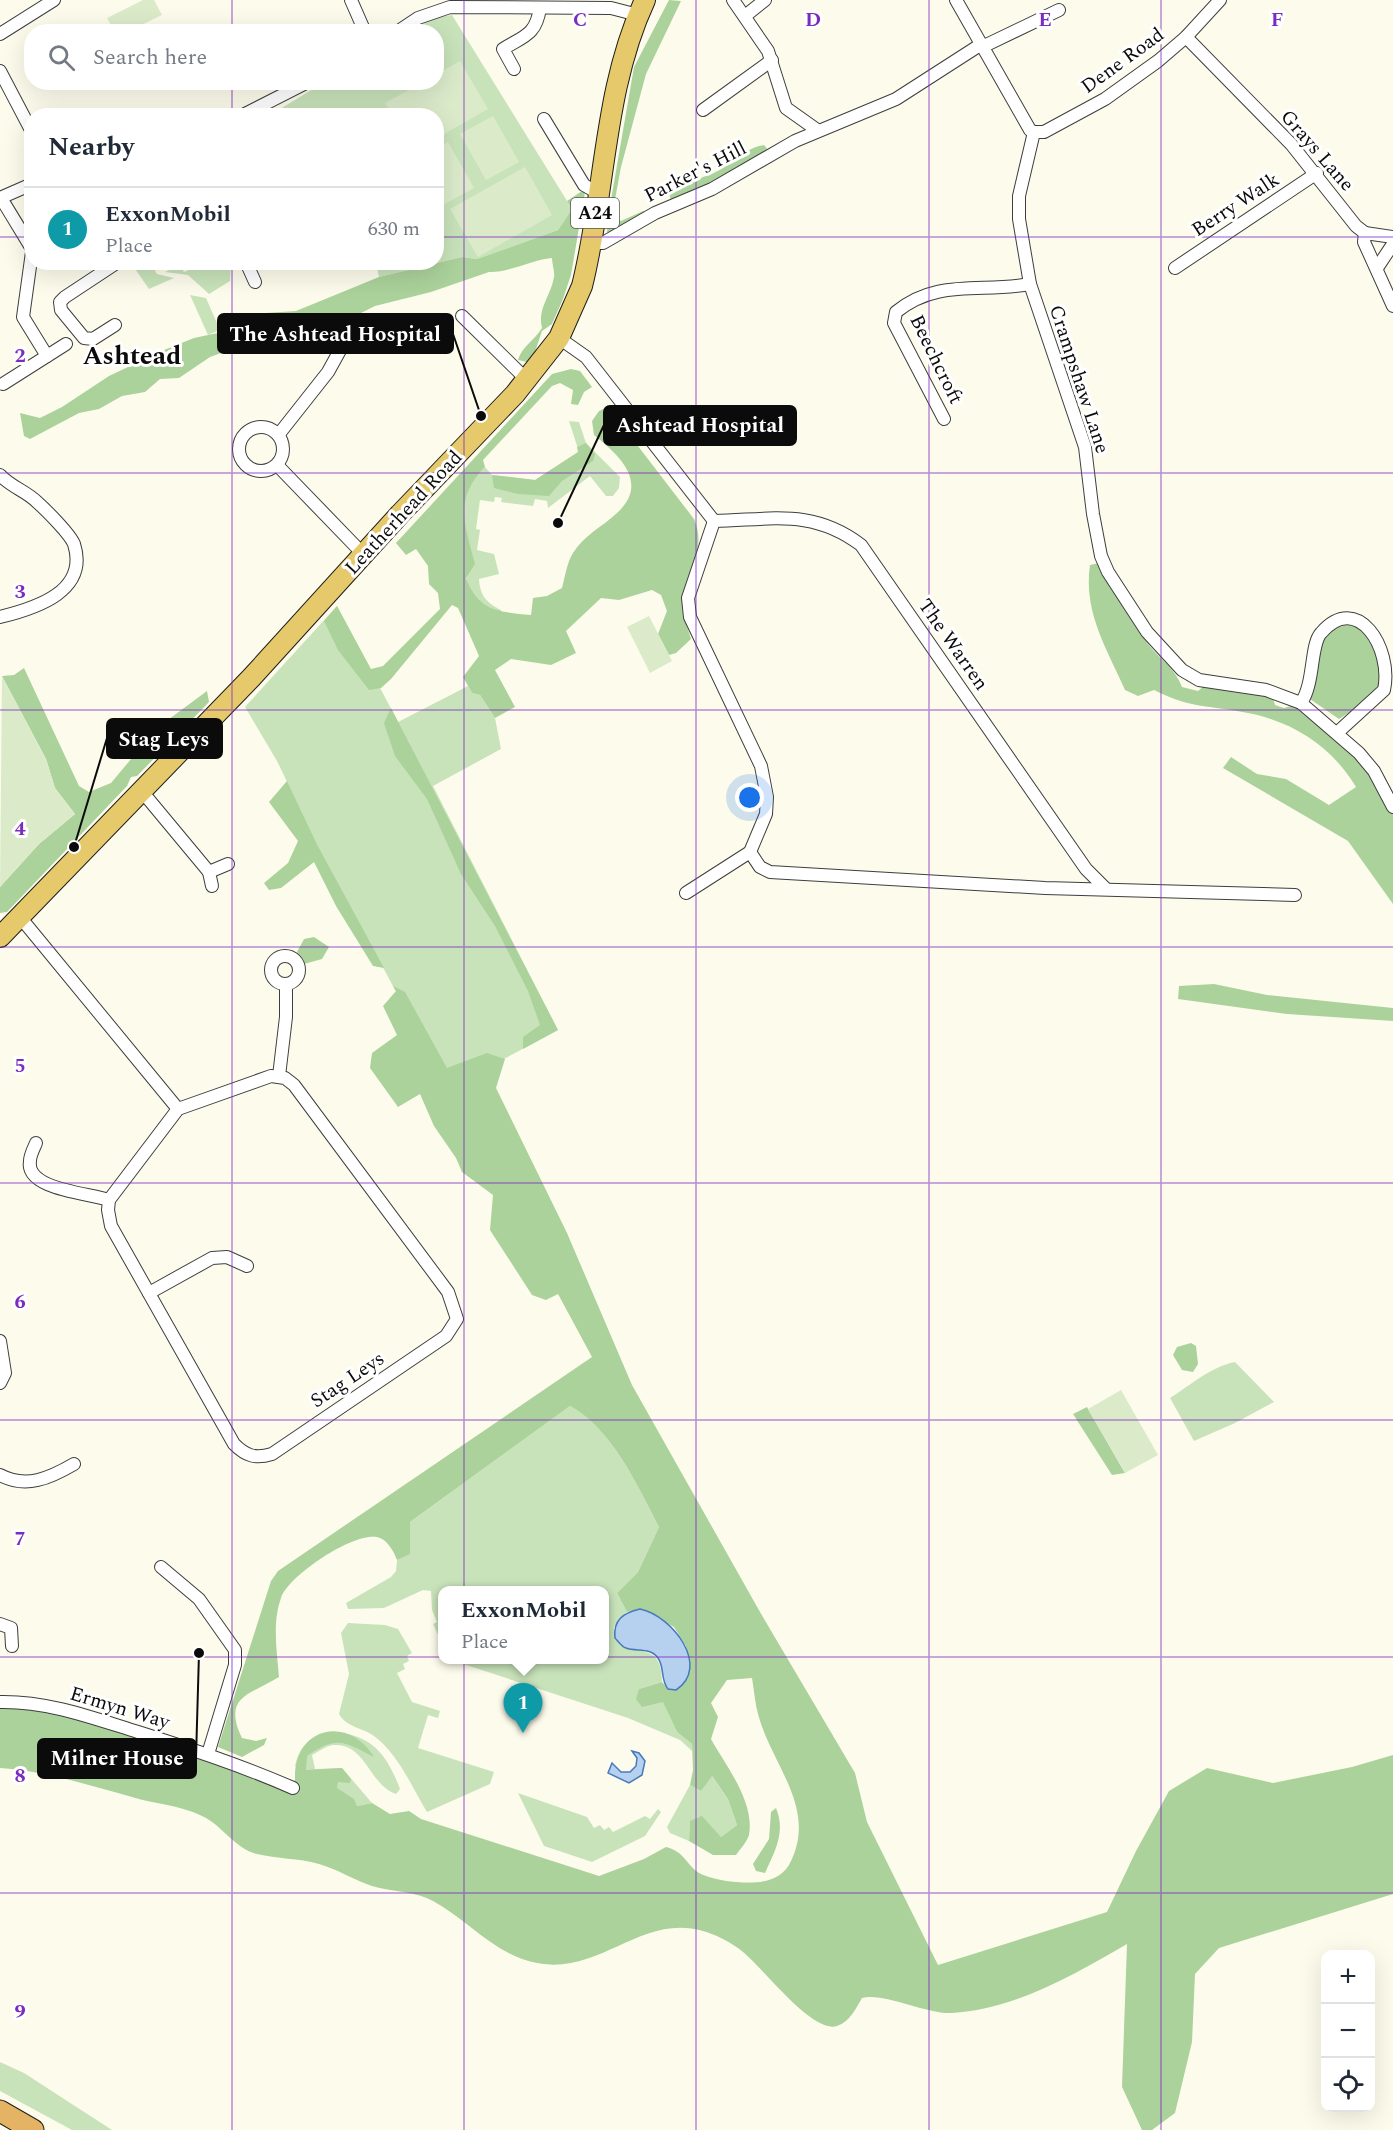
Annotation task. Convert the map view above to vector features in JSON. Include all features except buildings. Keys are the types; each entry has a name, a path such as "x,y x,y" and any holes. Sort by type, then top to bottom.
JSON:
{"highway":[{"name":"Leatherhead Road","path":"0,937 140,789 251,678 527,380 559,338 582,286 616,85 642,8"},
{"path":"0,2111 33,2130"}],"street":[{"path":"0,34 54,0"},
{"path":"351,0 362,24"},
{"path":"733,0 772,60 786,108 817,130"},
{"path":"745,16 765,0"},
{"path":"956,0 1030,130 1034,132"},
{"name":"Dene Road","path":"1034,132 1044,132 1105,99 1158,61 1186,37 1220,0"},
{"path":"409,24 418,18 450,7 540,8 601,5 612,8 642,8"},
{"path":"514,69 503,49 533,31 538,24 540,8"},
{"name":"Parker's Hill","path":"590,243 603,243 655,213 712,189 817,130 912,91 981,46 1059,10"},
{"name":"Grays Lane","path":"1186,37 1317,173 1356,225 1365,233 1364,242 1393,306"},
{"path":"703,110 772,60"},
{"path":"0,71 24,117"},
{"path":"257,108 292,90"},
{"path":"544,119 584,184 598,193"},
{"name":"Crampshaw Lane","path":"1034,132 1018,196 1019,219 1030,284 1085,447 1093,514 1101,556 1121,594 1147,632 1182,670 1199,680 1266,690 1301,703 1338,732 1374,771 1393,807"},
{"name":"Berry Walk","path":"1175,268 1317,173"},
{"path":"24,188 0,198 24,238"},
{"path":"1365,233 1393,237"},
{"path":"1377,268 1393,244"},
{"path":"29,270 23,317 47,357"},
{"path":"106,270 62,299 60,306 78,334 93,339 115,325"},
{"path":"250,270 255,282"},
{"name":"Beechcroft","path":"944,419 894,323 896,312 935,291 956,287 999,289 1030,284"},
{"path":"462,316 527,380"},
{"path":"559,338 586,357 714,521 688,598 690,617 761,766 766,782 766,814 750,852 686,893"},
{"path":"279,434 328,372 344,343"},
{"path":"3,384 66,344"},
{"path":"257,426 269,427 279,434 284,444 283,456 276,465 266,471 254,470 244,464 238,453 239,441 246,431 257,426"},
{"path":"276,465 364,555"},
{"path":"0,475 7,483 36,500 73,542 77,569 67,588 40,604 0,617"},
{"name":"The Warren","path":"714,521 795,518 823,522 842,531 861,545 1086,869 1105,888"},
{"path":"1301,703 1311,682 1315,644 1320,634 1340,621 1362,621 1370,625 1386,647 1389,661 1388,681 1384,690 1338,732"},
{"path":"140,789 209,872 212,886"},
{"path":"750,852 760,867 770,872 1033,887 1294,896"},
{"path":"209,872 228,864"},
{"path":"20,916 178,1109"},
{"path":"36,1143 29,1161 30,1169 41,1183 110,1200 178,1109 264,1077 279,1076 286,1017 286,984"},
{"name":"Stag Leys","path":"110,1200 108,1210 111,1226 234,1444 247,1455 254,1457 272,1454 446,1336 454,1327 456,1310 448,1292 294,1085 279,1076"},
{"path":"149,1293 212,1258 227,1257 247,1266"},
{"path":"0,1341 5,1373 0,1383"},
{"path":"0,1474 21,1482 33,1482 57,1474 74,1464"},
{"path":"161,1567 199,1599 235,1650 235,1665 208,1754"},
{"path":"0,1624 11,1628 12,1646"},
{"name":"Ermyn Way","path":"0,1702 30,1703 59,1708 208,1754 293,1788"}],"green space":[{"path":"143,0 154,0 162,15 143,24 110,24 107,18"},
{"path":"669,0 681,1 646,74 621,167 612,216 621,221 643,211 647,213 611,234 607,232 608,217 634,67"},
{"path":"452,15 572,209 558,230 477,259 462,257 444,261 444,108 282,108 311,90 444,90 444,24 422,24 432,18"},
{"path":"460,61 488,109 444,134 444,108 388,108 385,103 409,90 444,90 444,70"},
{"path":"493,116 519,162 486,180 460,134"},
{"path":"448,142 474,188 444,204 444,144"},
{"path":"764,145 769,151 720,181 671,201 668,189 716,172 749,150"},
{"path":"525,167 552,215 478,257 450,209"},
{"path":"582,191 585,192 571,275 552,324 542,331 535,352 527,362 518,360 522,351 542,328 541,314 554,277 552,258 504,271 489,272 431,292 375,306 351,318 339,314 305,327 292,328 265,347 249,343 210,357 179,378 160,379 145,392 122,396 99,409 79,413 30,439 24,436 20,413 40,418 62,407 109,376 164,350 194,338 227,331 265,313 296,311 379,277 408,270 444,270 444,261 462,257 477,259 558,230 572,209 567,201"},
{"path":"136,270 155,270 157,274 174,278 149,289"},
{"path":"183,270 184,272 231,270 230,281 209,294 188,275 165,272"},
{"path":"378,270 408,270 379,277"},
{"path":"190,295 206,298 220,330 208,335"},
{"path":"571,369 580,371 592,387 584,392 578,405 571,404 573,390 560,383 552,386 483,460 485,467 475,479 465,501 465,525 475,564 466,578 471,589 483,603 500,611 520,614 531,615 533,598 547,596 562,588 569,561 577,547 617,513 627,502 631,491 631,480 627,470 613,451 594,435 592,421 599,411 608,407 694,519 698,531 697,551 682,602 691,639 676,653 669,655 658,634 667,611 661,595 652,590 619,600 601,598 566,631 576,653 551,665 511,659 495,670 515,707 495,718 480,695 472,693 463,677 479,656 458,608 452,605 391,679 381,688 369,690 338,650 324,621 337,606 371,669 383,666 440,609 438,593 429,584 428,566 416,549 406,555 396,543 552,374"},
{"path":"569,421 579,422 586,443 620,477 619,488 613,496 606,496 590,476 548,508 547,501 535,499 533,506 501,502 502,498 495,497 494,502 480,500 476,529 480,530 477,550 494,554 499,574 479,579 480,585 485,598 501,612 479,601 469,588 463,548 466,493 472,481 485,467 492,475 535,480 579,452"},
{"path":"586,443 595,454 593,461 562,481 549,496 518,494 494,488 492,475 535,480 578,452 577,447"},
{"path":"1099,563 1134,624 1148,644 1171,669 1182,687 1198,691 1204,686 1246,694 1272,695 1275,705 1284,708 1294,705 1338,736 1377,784 1393,814 1393,904 1348,841 1223,768 1231,757 1257,774 1286,779 1329,805 1356,787 1323,748 1296,730 1265,717 1190,704 1154,690 1138,696 1125,690 1104,645 1093,614 1090,599 1090,565"},
{"path":"337,606 398,722 468,686 472,693 480,695 495,718 501,749 433,786 558,1030 448,1089 317,844 277,761 245,707"},
{"path":"649,616 672,661 650,673 627,627"},
{"path":"1349,625 1366,626 1382,645 1383,681 1350,712 1339,719 1310,699 1322,643 1328,634 1337,628"},
{"path":"24,668 79,786 89,792 111,783 157,728 207,691 209,702 137,776 131,777 127,786 7,912 0,913 0,887 39,844 75,814 55,788 46,759 2,676 14,675"},
{"path":"2,676 46,759 55,788 75,814 39,844 0,887"},
{"path":"391,708 558,1030 523,1049 523,1037 540,1025 528,991 495,926 461,874 427,799 395,756 384,723"},
{"path":"287,781 317,844 384,968 373,966 336,906 314,862 281,888 269,890 264,883 288,863 298,841 269,802"},
{"path":"314,937 329,947 322,959 304,964 299,961 297,952 304,939"},
{"path":"1214,984 1267,995 1393,1008 1393,1021 1287,1014 1178,999 1179,986"},
{"path":"393,986 405,992 447,1068 487,1053 505,1059 496,1088 567,1233 632,1385 760,1612 855,1773 867,1822 938,1965 1107,1912 1136,1851 1169,1791 1207,1768 1273,1783 1352,1767 1393,1755 1393,1894 1219,1948 1195,1974 1192,2042 1175,2113 1152,2130 1142,2130 1122,2087 1127,1944 1043,1989 998,2005 952,2013 929,2010 881,1998 862,1998 846,2021 837,2026 826,2026 800,2009 738,1948 707,1932 679,1928 657,1931 594,1957 572,1963 548,1964 522,1959 488,1940 433,1901 411,1893 372,1886 319,1864 257,1854 242,1847 216,1825 194,1812 50,1775 0,1768 0,1705 35,1708 107,1724 181,1749 285,1789 295,1780 297,1762 303,1748 312,1738 324,1732 337,1731 350,1735 363,1743 374,1757 348,1745 333,1743 307,1756 306,1770 342,1768 351,1779 350,1783 338,1782 337,1788 354,1799 357,1806 372,1803 390,1814 409,1811 421,1819 599,1876 644,1859 666,1847 678,1852 701,1874 733,1882 753,1883 768,1880 782,1873 791,1861 798,1841 799,1822 789,1786 764,1732 757,1710 752,1678 727,1680 711,1703 718,1717 711,1739 744,1797 750,1823 748,1838 736,1855 713,1855 689,1841 690,1821 702,1816 721,1837 737,1825 728,1799 712,1776 701,1791 690,1785 693,1770 692,1744 677,1732 663,1702 642,1707 636,1699 639,1689 662,1682 668,1689 686,1646 674,1627 640,1609 627,1612 617,1593 638,1572 659,1527 633,1477 611,1444 585,1416 570,1406 410,1522 410,1554 397,1560 386,1542 380,1538 369,1537 340,1547 324,1556 296,1578 286,1589 278,1608 276,1637 279,1677 242,1698 235,1713 242,1738 256,1741 267,1738 264,1745 242,1757 218,1747 271,1581 278,1571 592,1357 558,1294 546,1300 532,1295 490,1230 493,1195 462,1172 456,1158 434,1126 420,1094 398,1107 370,1068 372,1053 397,1035 383,1006 396,991"},
{"path":"1191,1343 1196,1346 1198,1364 1193,1372 1182,1370 1173,1355 1177,1347"},
{"path":"1235,1362 1274,1402 1194,1441 1170,1398 1209,1372"},
{"path":"1121,1390 1158,1455 1125,1473 1088,1409"},
{"path":"570,1406 585,1416 599,1429 622,1460 659,1527 638,1572 617,1593 627,1612 614,1627 615,1638 623,1644 653,1655 658,1660 662,1682 639,1689 663,1701 677,1732 692,1744 692,1751 680,1740 628,1718 463,1664 609,1664 609,1586 438,1586 438,1635 433,1624 437,1622 432,1610 431,1591 423,1590 384,1608 348,1609 346,1603 391,1577 396,1571 397,1560 410,1553 410,1522"},
{"path":"1087,1407 1125,1473 1112,1475 1073,1414"},
{"path":"348,1623 385,1625 398,1629 412,1653 407,1656 409,1661 403,1664 405,1669 397,1673 412,1702 440,1711 438,1718 428,1715 418,1748 494,1772 490,1784 427,1812 404,1771 383,1743 370,1733 350,1725 342,1718 339,1714 349,1674 341,1633"},
{"path":"329,1732 355,1736 375,1747 395,1776 400,1789 396,1794 379,1782 361,1757 345,1746 331,1745 312,1755 315,1769 342,1768 372,1803 357,1806 295,1766 306,1743"},
{"path":"711,1775 728,1799 737,1825 721,1837 690,1822 689,1841 670,1833 667,1827 690,1785 701,1791"},
{"path":"518,1793 587,1817 594,1828 600,1825 604,1830 609,1827 613,1832 645,1816 650,1819 658,1809 661,1812 645,1836 592,1862 544,1846"},
{"path":"776,1808 780,1833 776,1849 765,1873 756,1871 753,1864 769,1839 771,1812"},
{"path":"0,2062 24,2073 112,2130 72,2130 0,2091"}],"water":[{"path":"640,1609 664,1621 684,1644 689,1656 690,1669 686,1680 676,1690 668,1689 660,1662 655,1655 651,1652 625,1647 615,1638 616,1626 620,1618"},
{"path":"632,1751 639,1753 645,1761 642,1775 629,1783 608,1773 612,1763 621,1772 630,1772 636,1766 637,1758"}],"place":[{"name":"The Ashtead Hospital","path":"481,416"},
{"name":"Ashtead Hospital","path":"558,523"},
{"name":"Stag Leys","path":"74,847"},
{"name":"Milner House","path":"199,1653"},
{"name":"ExxonMobil","path":"523,1733"}],"district":[{"name":"Ashtead","path":"132,355"}]}
